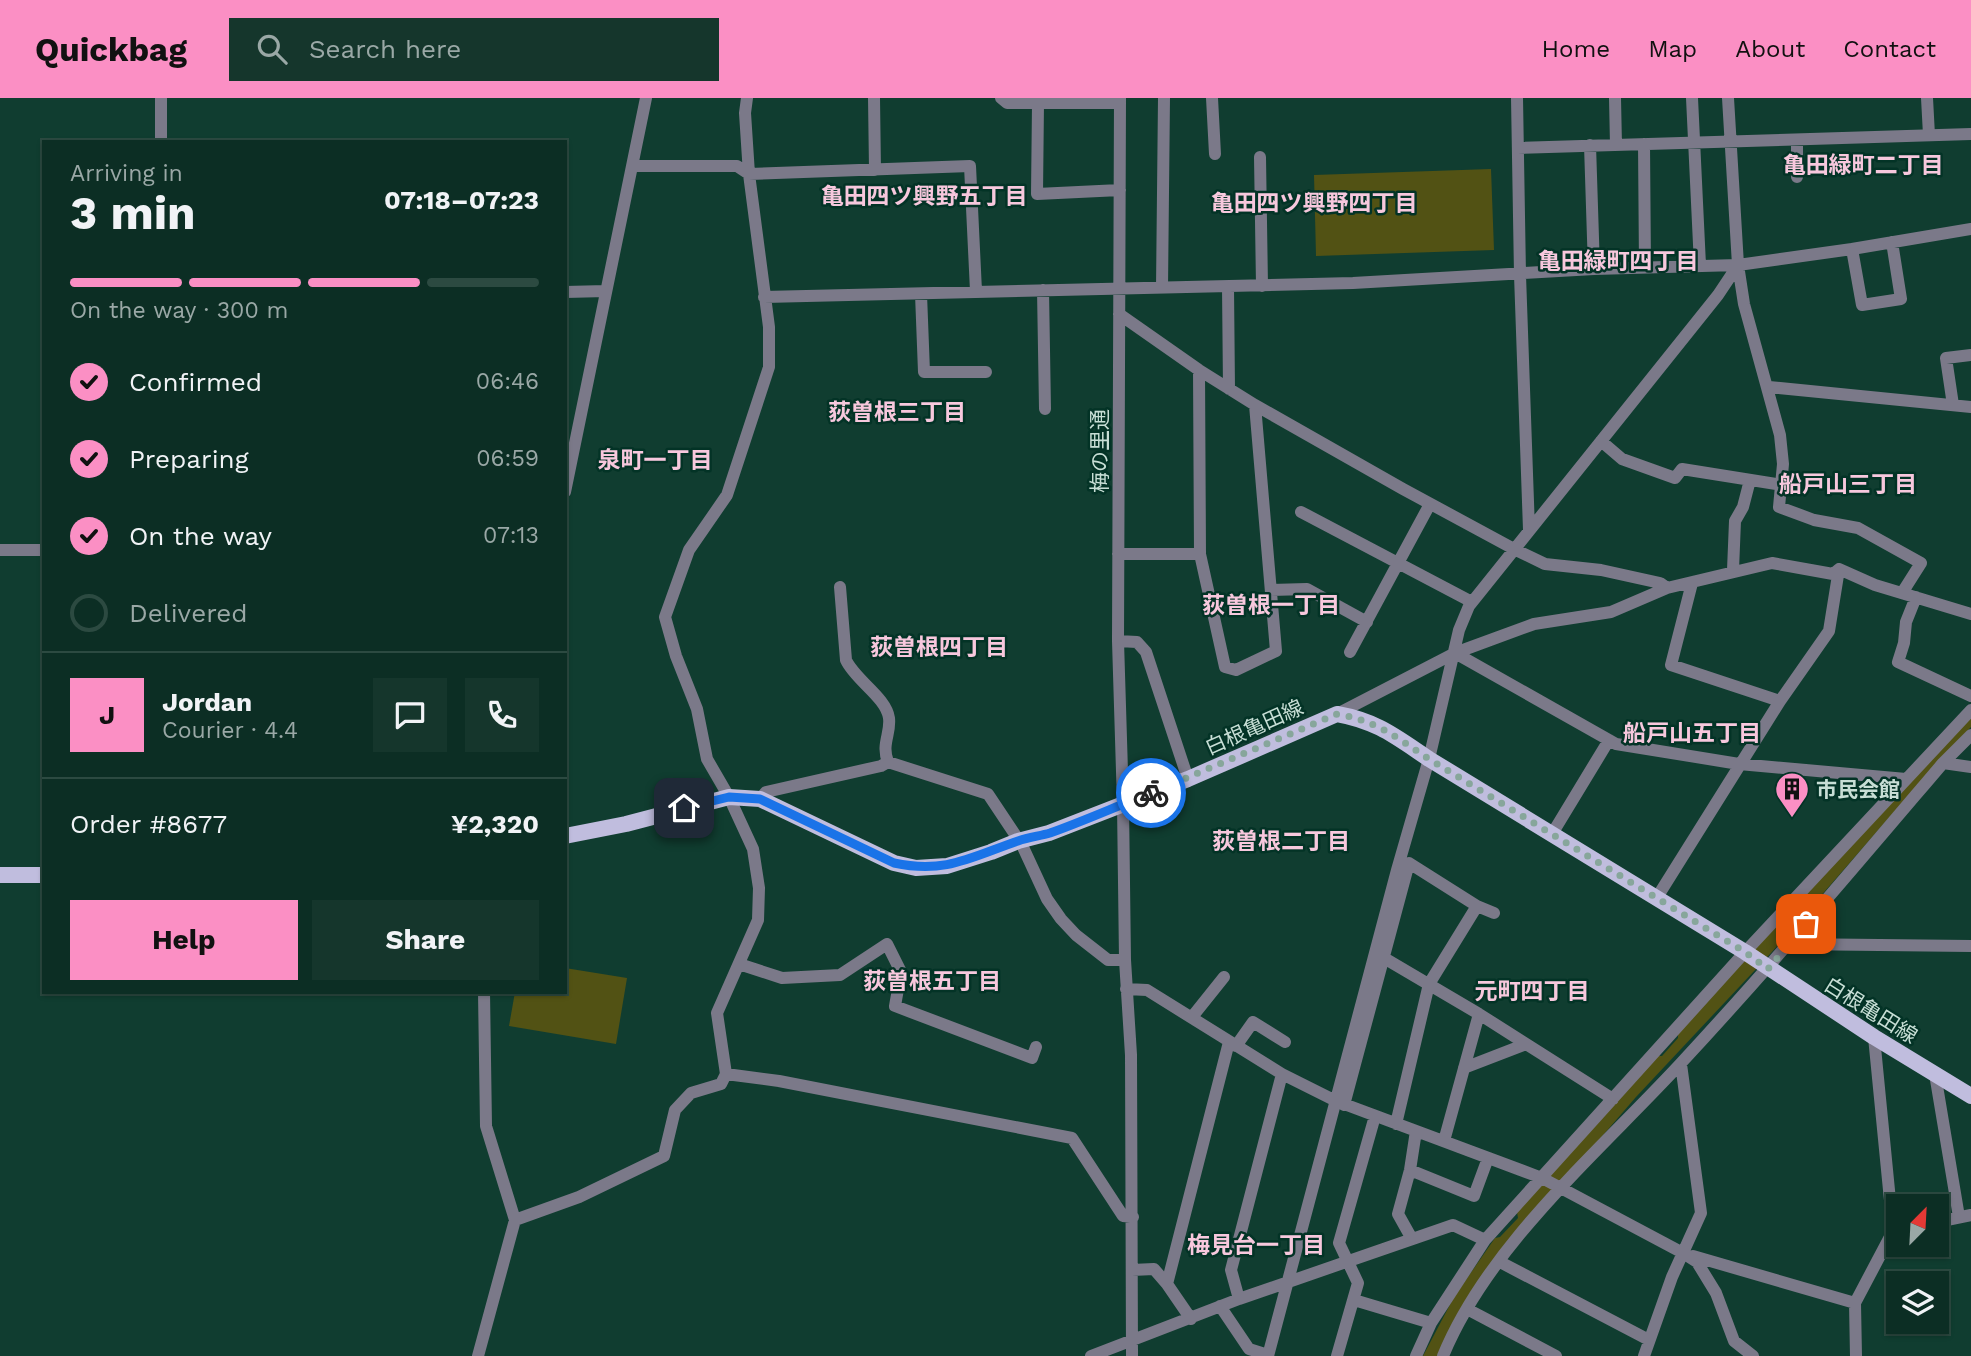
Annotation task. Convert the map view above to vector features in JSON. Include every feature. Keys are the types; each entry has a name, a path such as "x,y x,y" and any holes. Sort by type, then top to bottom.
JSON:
{"main road":[{"name":"白根亀田線","path":"567,836 626,824 729,797 760,799 894,863 916,868 947,866 1049,833 1188,779 1337,714 1379,725 1429,759 1745,952 1874,1037 1971,1096"},
{"path":"0,875 42,875"}],"street":[{"path":"161,98 161,140"},
{"path":"567,482 646,98"},
{"path":"515,1220 579,1197 664,1156 675,1110 691,1093 721,1084 726,1074 717,1013 758,920 759,888 753,849 729,797 707,759 697,709 676,656 665,617 689,550 727,495 769,367 769,327 749,174 745,113 747,98"},
{"path":"874,98 875,170"},
{"path":"1000,98 1007,103 1022,100 1038,103 1120,100"},
{"path":"1162,288 1164,98"},
{"path":"1212,98 1215,154"},
{"path":"1517,98 1529,530"},
{"path":"1615,98 1616,145"},
{"path":"1692,98 1700,265"},
{"path":"1728,98 1738,265 1744,304 1769,387 1780,435 1783,464 1779,507 1814,520 1858,528 1921,563 1902,593"},
{"path":"1927,98 1928,135"},
{"name":"梅の里通","path":"1120,100 1118,641 1125,960 1131,1055 1132,1356"},
{"path":"1038,103 1037,194 1120,190"},
{"path":"1518,148 1971,134"},
{"path":"1797,140 1797,177"},
{"path":"1644,144 1645,267"},
{"path":"1590,145 1594,269"},
{"path":"1259,157 1262,286"},
{"path":"632,166 737,166 749,174 970,166 976,291"},
{"path":"764,297 1262,286 1520,275 1594,269 1738,265 1971,229"},
{"path":"1852,249 1862,305 1901,299 1892,242"},
{"path":"1340,1103 1429,759 1459,629 1472,602 1718,295 1738,265"},
{"path":"1228,287 1229,389"},
{"path":"1043,290 1045,409"},
{"path":"567,292 606,291"},
{"path":"920,294 924,372 986,372"},
{"path":"1119,314 1255,405 1514,549 1545,564 1601,570 1660,583 1667,588"},
{"path":"1953,405 1946,358 1971,355"},
{"path":"1199,370 1200,554 1225,667 1236,670 1276,651 1255,405"},
{"path":"1769,387 1971,407"},
{"path":"1601,441 1622,459 1675,478 1682,469 1782,485"},
{"path":"1733,570 1735,521 1744,507 1749,480"},
{"path":"1350,652 1430,503"},
{"path":"1301,512 1472,602"},
{"path":"0,550 42,550"},
{"path":"1118,554 1200,554"},
{"path":"1337,714 1455,653 1534,624 1611,612 1667,588 1733,570 1772,563 1833,575 1839,569"},
{"path":"1839,569 1875,585 1971,614"},
{"path":"1656,898 1739,764 1829,631 1839,569"},
{"path":"1692,583 1671,665 1780,701"},
{"path":"840,587 846,660 850,669 877,697 889,717 884,752 888,762"},
{"path":"1271,590 1307,589 1367,622"},
{"path":"1916,597 1906,622 1899,662 1971,696"},
{"path":"1118,641 1137,642 1146,652 1188,779"},
{"path":"1455,653 1616,744 1739,764 1906,779"},
{"path":"1416,1356 1431,1323 1485,1240 1745,952 1971,710"},
{"path":"1443,1356 1467,1309 1500,1262 1562,1188 1768,969 1943,763 1971,735"},
{"path":"1552,834 1609,740"},
{"path":"760,799 766,792 881,766 888,762 988,794 1002,812 1060,919 1108,960 1125,960"},
{"path":"1943,763 1971,767"},
{"path":"1220,1306 1249,1349 1268,1355 1384,958 1409,863 1477,906 1494,913"},
{"path":"1396,1124 1429,985 1477,906"},
{"path":"739,964 782,978 840,975 887,944 901,972 895,1006 1032,1058 1036,1047"},
{"path":"1788,944 1971,946"},
{"path":"1384,958 1479,1014 1613,1099"},
{"path":"1192,1017 1224,977"},
{"path":"1126,989 1147,990 1282,1074 1340,1103 1542,1178 1683,1253 1697,1262 1716,1293 1734,1341 1753,1356"},
{"path":"478,1356 515,1220 486,1126 484,994"},
{"path":"1444,1142 1479,1014"},
{"path":"1167,1284 1233,1044 1252,1022 1285,1042"},
{"path":"1874,1037 1892,1194"},
{"path":"1464,1068 1526,1044"},
{"path":"1644,1356 1701,1213 1681,1064"},
{"path":"726,1074 779,1081 1072,1139 1123,1216 1133,1217"},
{"path":"1239,1299 1231,1270 1282,1074"},
{"path":"1935,1074 1965,1216"},
{"path":"1337,1356 1358,1283 1339,1243 1375,1116"},
{"path":"1412,1239 1398,1214 1410,1170 1416,1131"},
{"path":"1410,1170 1474,1196 1488,1158"},
{"path":"1091,1356 1239,1299 1453,1225 1485,1240"},
{"path":"1856,1356 1855,1303 1886,1248"},
{"path":"1683,1253 1855,1303"},
{"path":"1500,1262 1649,1340"},
{"path":"1132,1270 1154,1269 1191,1319"},
{"path":"1354,1300 1431,1323"},
{"path":"1467,1309 1556,1356"}],"shaded area":[{"path":"1491,169 1494,250 1316,256 1314,175"},
{"path":"1971,715 1971,727 1771,953 1636,1097 1547,1200 1465,1302 1438,1356 1423,1356 1454,1297 1495,1238 1500,1237 1518,1218 1517,1212 1656,1056 1662,1056 1678,1038 1678,1032"},
{"path":"567,968 627,978 616,1044 509,1026 515,994 567,994"}],"way so far":[{"path":"1151,793 1337,714 1354,717 1379,725 1429,759 1745,952 1768,969 1806,924"}],"place":[{"name":"市民会館","path":"1792,819"}],"district":[{"name":"亀田緑町二丁目","path":"1863,165"},
{"name":"亀田四ツ興野五丁目","path":"924,196"},
{"name":"亀田四ツ興野四丁目","path":"1314,203"},
{"name":"亀田緑町四丁目","path":"1618,261"},
{"name":"荻曽根三丁目","path":"897,412"},
{"name":"泉町一丁目","path":"655,460"},
{"name":"船戸山三丁目","path":"1848,484"},
{"name":"荻曽根一丁目","path":"1271,605"},
{"name":"荻曽根四丁目","path":"939,647"},
{"name":"船戸山五丁目","path":"1692,733"},
{"name":"荻曽根二丁目","path":"1281,841"},
{"name":"荻曽根五丁目","path":"932,981"},
{"name":"元町四丁目","path":"1532,991"},
{"name":"梅見台一丁目","path":"1256,1245"}],"route":[{"path":"684,808 729,797 760,799 894,863 916,868 947,866 991,852 1049,833 1151,793"}]}
